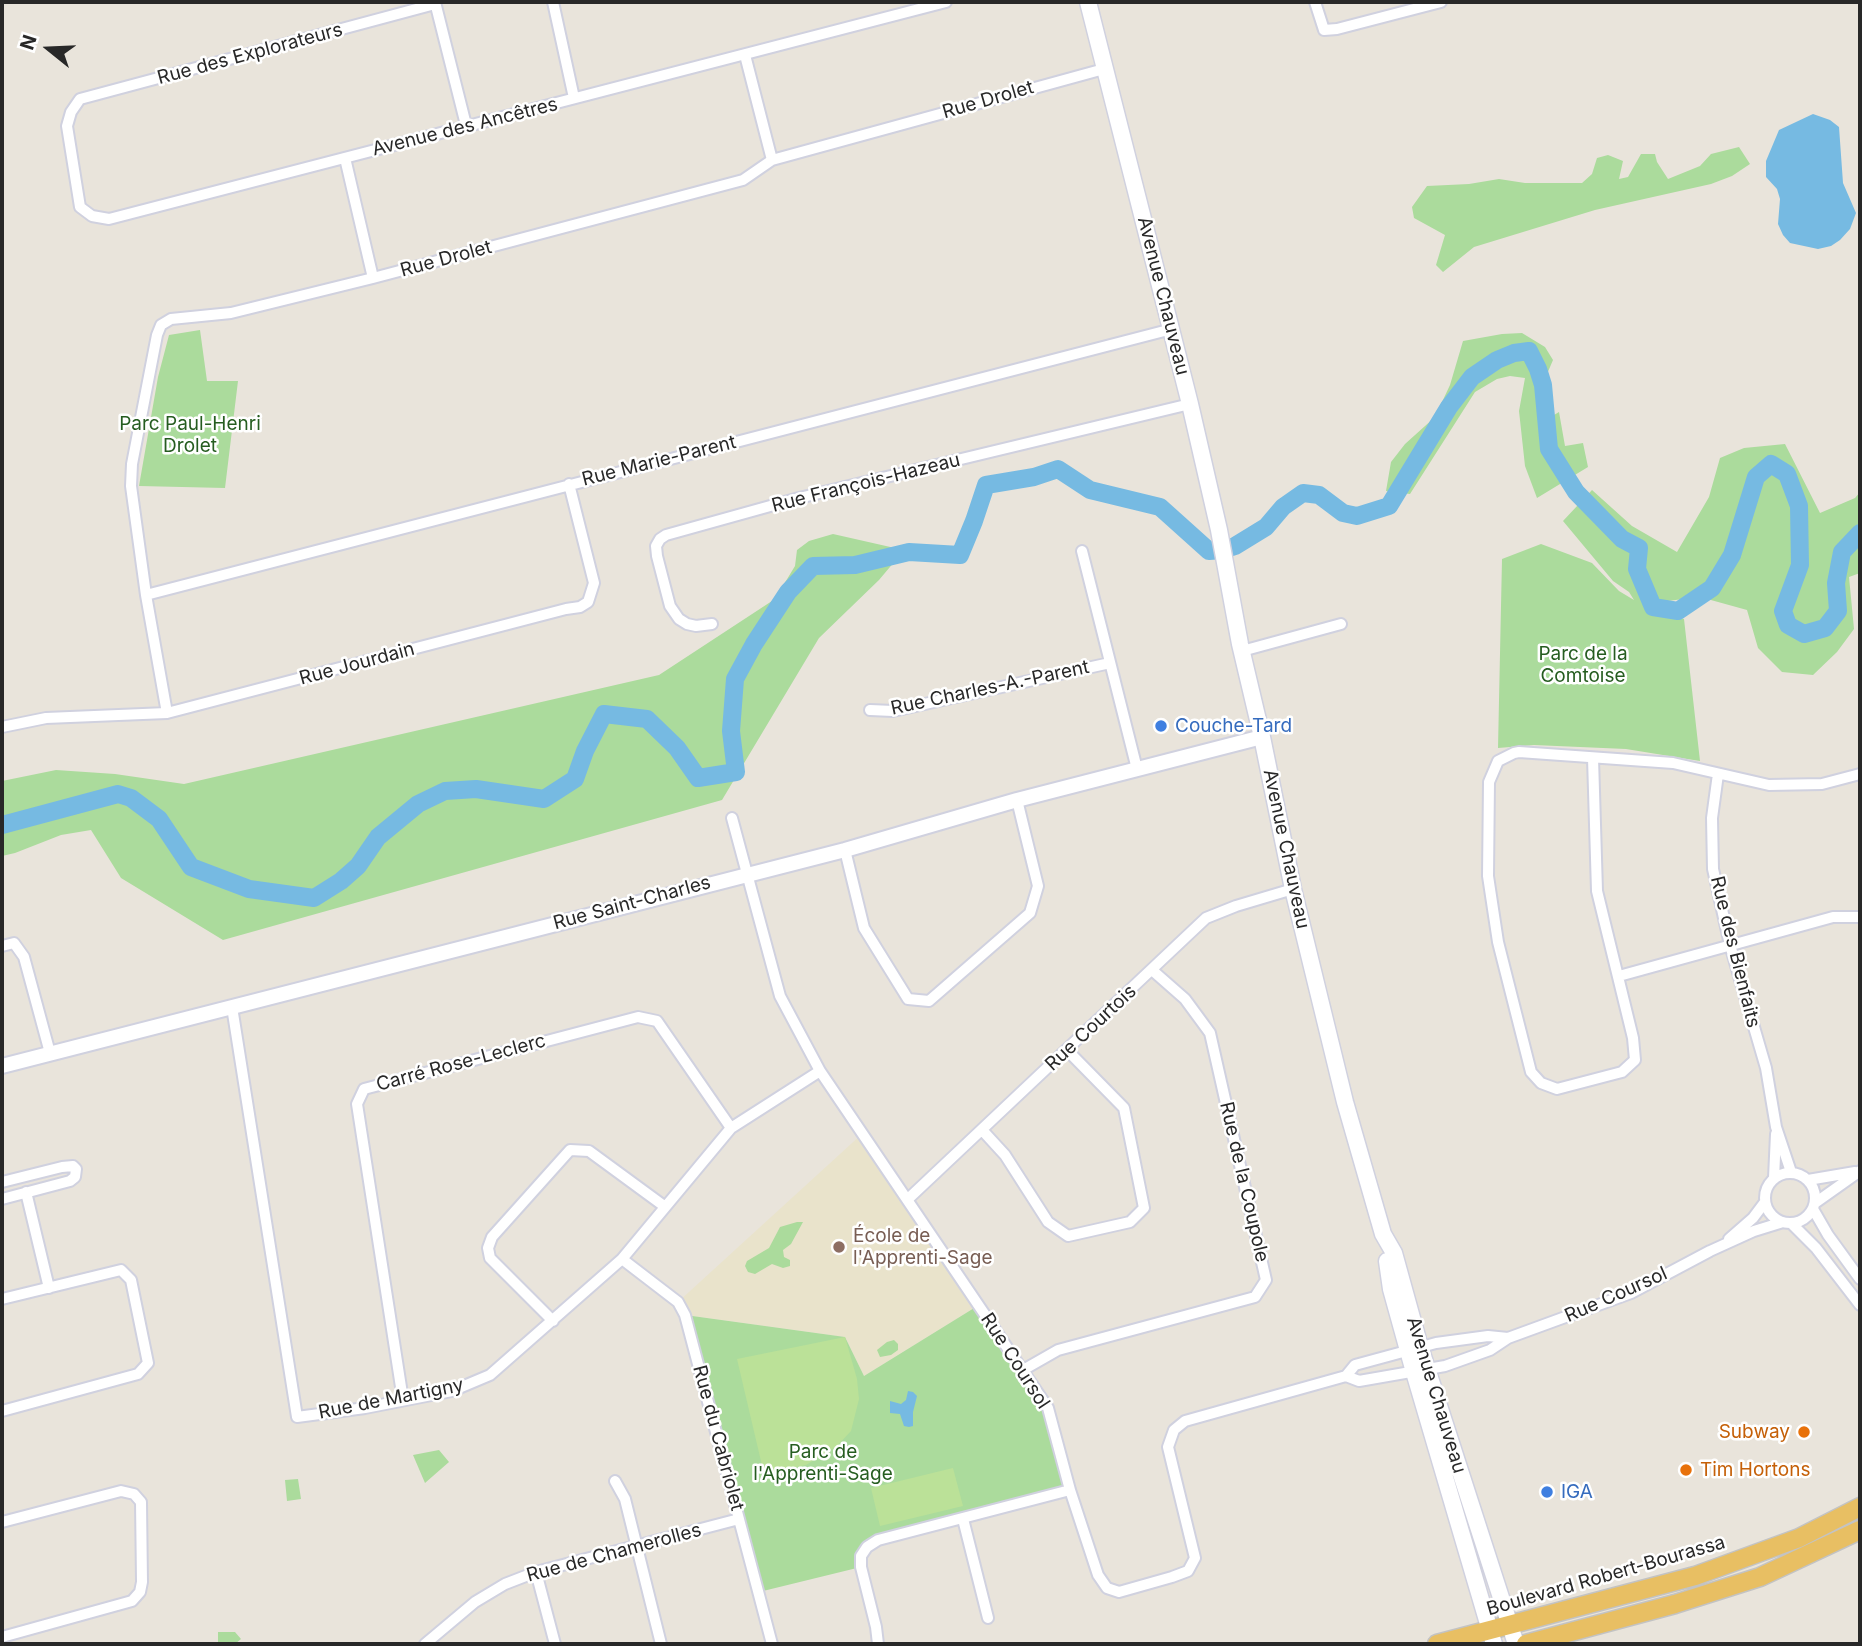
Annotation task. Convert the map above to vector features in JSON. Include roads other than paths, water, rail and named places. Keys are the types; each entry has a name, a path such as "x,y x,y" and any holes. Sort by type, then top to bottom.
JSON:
{"highway":[{"name":"Boulevard Robert-Bourassa","path":"1437,1644 1492,1637 1510,1625 1695,1576 1799,1538 1860,1507"},
{"path":"1526,1644 1675,1604 1760,1577 1860,1530"}],"main road":[{"name":"Avenue Chauveau","path":"1088,2 1191,404 1293,890 1345,1102 1383,1234 1391,1289 1516,1644"},
{"path":"1420,1371 1492,1637"}],"street":[{"path":"553,2 574,99"},
{"name":"Avenue des Ancêtres","path":"71,112 67,126 80,207 92,216 109,219 946,2"},
{"path":"1315,2 1324,30"},
{"path":"1324,30 1435,2"},
{"path":"1324,30 1338,29 1441,2"},
{"path":"435,3 466,125"},
{"name":"Rue des Explorateurs","path":"71,112 80,99 435,3"},
{"path":"745,55 772,160"},
{"name":"Rue Drolet","path":"167,713 146,595 131,486 132,464 161,325 171,319 231,313 373,278 743,180 772,160 1104,69"},
{"path":"345,158 373,278"},
{"name":"Rue Marie-Parent","path":"146,595 1172,328"},
{"name":"Rue François-Hazeau","path":"712,624 687,624 678,619 670,606 656,546 666,535 812,495 1191,404"},
{"name":"Rue Jourdain","path":"2,727 47,718 167,713 580,607 588,603 594,583 569,484"},
{"name":"Rue Charles-A.-Parent","path":"1082,551 1137,769"},
{"path":"1242,651 1341,624"},
{"name":"Rue Charles-A.-Parent","path":"870,710 893,711 1110,663"},
{"name":"Rue Saint-Charles","path":"2,1066 845,850 1017,800 1262,737"},
{"path":"1593,758 1597,891 1633,1038 1635,1060 1622,1072 1556,1089 1541,1083 1531,1072 1501,955 1488,876 1489,782 1498,761 1514,753 1673,763 1769,785 1822,783 1860,774"},
{"name":"Rue des Bienfaits","path":"1718,774 1712,818 1713,869 1730,945 1766,1068 1776,1128 1791,1172"},
{"path":"845,850 864,928 908,999 929,1001 1030,913 1038,886 1017,800"},
{"name":"Rue Coursol","path":"732,818 780,996 820,1071 1048,1408 1097,1575 1107,1588 1119,1592 1172,1577 1188,1571 1195,1558 1168,1447 1174,1430 1185,1421 1346,1376 1355,1366 1414,1349 1488,1336 1508,1338"},
{"name":"Rue Courtois","path":"908,1199 1206,919 1236,906 1293,890"},
{"path":"1619,976 1833,917 1860,917"},
{"path":"2,946 14,943 24,957 50,1053"},
{"name":"Rue de la Coupole","path":"1023,1370 1058,1350 1255,1297 1266,1280 1210,1032 1185,999 1152,970"},
{"name":"Rue de Martigny","path":"232,1007 297,1417 365,1408 453,1391 491,1376 622,1259 731,1128 820,1071"},
{"name":"Carré Rose-Leclerc","path":"404,1400 357,1104 364,1089 638,1017 657,1021 731,1128"},
{"path":"983,1131 1005,1155 1048,1222 1068,1236 1130,1222 1144,1208 1124,1108 1067,1050"},
{"name":"Rue des Bienfaits","path":"1774,1178 1776,1128"},
{"path":"553,1321 491,1258 488,1248 492,1237 570,1150 589,1151 664,1206"},
{"path":"2,1182 62,1167 73,1166 76,1169 75,1177 69,1181 2,1199"},
{"path":"1859,1171 1808,1180 1791,1172 1774,1178 1766,1188 1765,1202 1771,1215 1787,1223 1816,1248 1860,1305"},
{"path":"1787,1223 1804,1219 1814,1206 1859,1171"},
{"path":"1808,1180 1815,1195 1814,1206 1828,1235 1860,1279"},
{"path":"26,1192 49,1287"},
{"name":"Rue Coursol","path":"1722,1246 1753,1218 1765,1202"},
{"name":"Rue Coursol","path":"1346,1376 1359,1381 1445,1366 1490,1350 1508,1338 1631,1293 1754,1231 1787,1223"},
{"name":"Rue du Cabriolet","path":"622,1259 678,1302 685,1315 772,1644"},
{"path":"2,1300 121,1270 131,1280 148,1363 138,1374 2,1411"},
{"path":"615,1480 625,1499 661,1644"},
{"path":"878,1644 861,1567 861,1556 867,1547 878,1540 1070,1490"},
{"path":"2,1522 121,1491 134,1494 141,1502 142,1582 140,1592 132,1601 2,1637"},
{"path":"963,1519 988,1618"},
{"name":"Rue de Chamerolles","path":"425,1644 475,1602 505,1584 536,1572 739,1520"},
{"path":"536,1572 555,1644"}],"water":[{"path":"1813,114 1830,120 1839,127 1843,183 1856,213 1850,229 1840,240 1831,246 1818,249 1790,243 1783,235 1778,224 1780,199 1777,189 1766,177 1766,161 1779,130"},
{"path":"908,1391 917,1396 913,1426 909,1427 904,1426 900,1414 890,1413 890,1401 901,1404 906,1400"}],"waterway":[{"path":"2,825 118,794 131,798 159,819 191,867 249,889 314,898 341,881 358,866 378,837 418,804 445,791 476,789 544,799 575,779 585,751 604,714 647,719 677,748 698,778 736,772 731,731 735,679 788,592 813,566 855,565 909,552 960,555 986,485 1034,477 1058,469 1090,490 1160,507 1209,551 1235,546 1266,527 1283,507 1303,493 1319,495 1343,513 1357,516 1389,506 1449,407 1472,377 1497,360 1514,353 1529,351 1538,369 1543,385 1549,449 1576,492 1622,539 1639,548 1637,569 1653,607 1678,611 1712,588 1732,555 1756,477 1771,464 1787,474 1799,506 1800,565 1783,611 1788,625 1804,634 1825,628 1838,611 1836,583 1842,552 1860,533"}],"place":[{"name":"Couche-Tard","path":"1161,726"},
{"name":"École de l'Apprenti-Sage","path":"839,1247"},
{"name":"Subway","path":"1804,1432"},
{"name":"Tim Hortons","path":"1686,1470"},
{"name":"IGA","path":"1547,1492"}],"park label":[{"name":"Parc Paul-Henri Drolet","path":"190,435"},
{"name":"Parc de la Comtoise","path":"1583,665"},
{"name":"Parc de l'Apprenti-Sage","path":"823,1463"}]}
